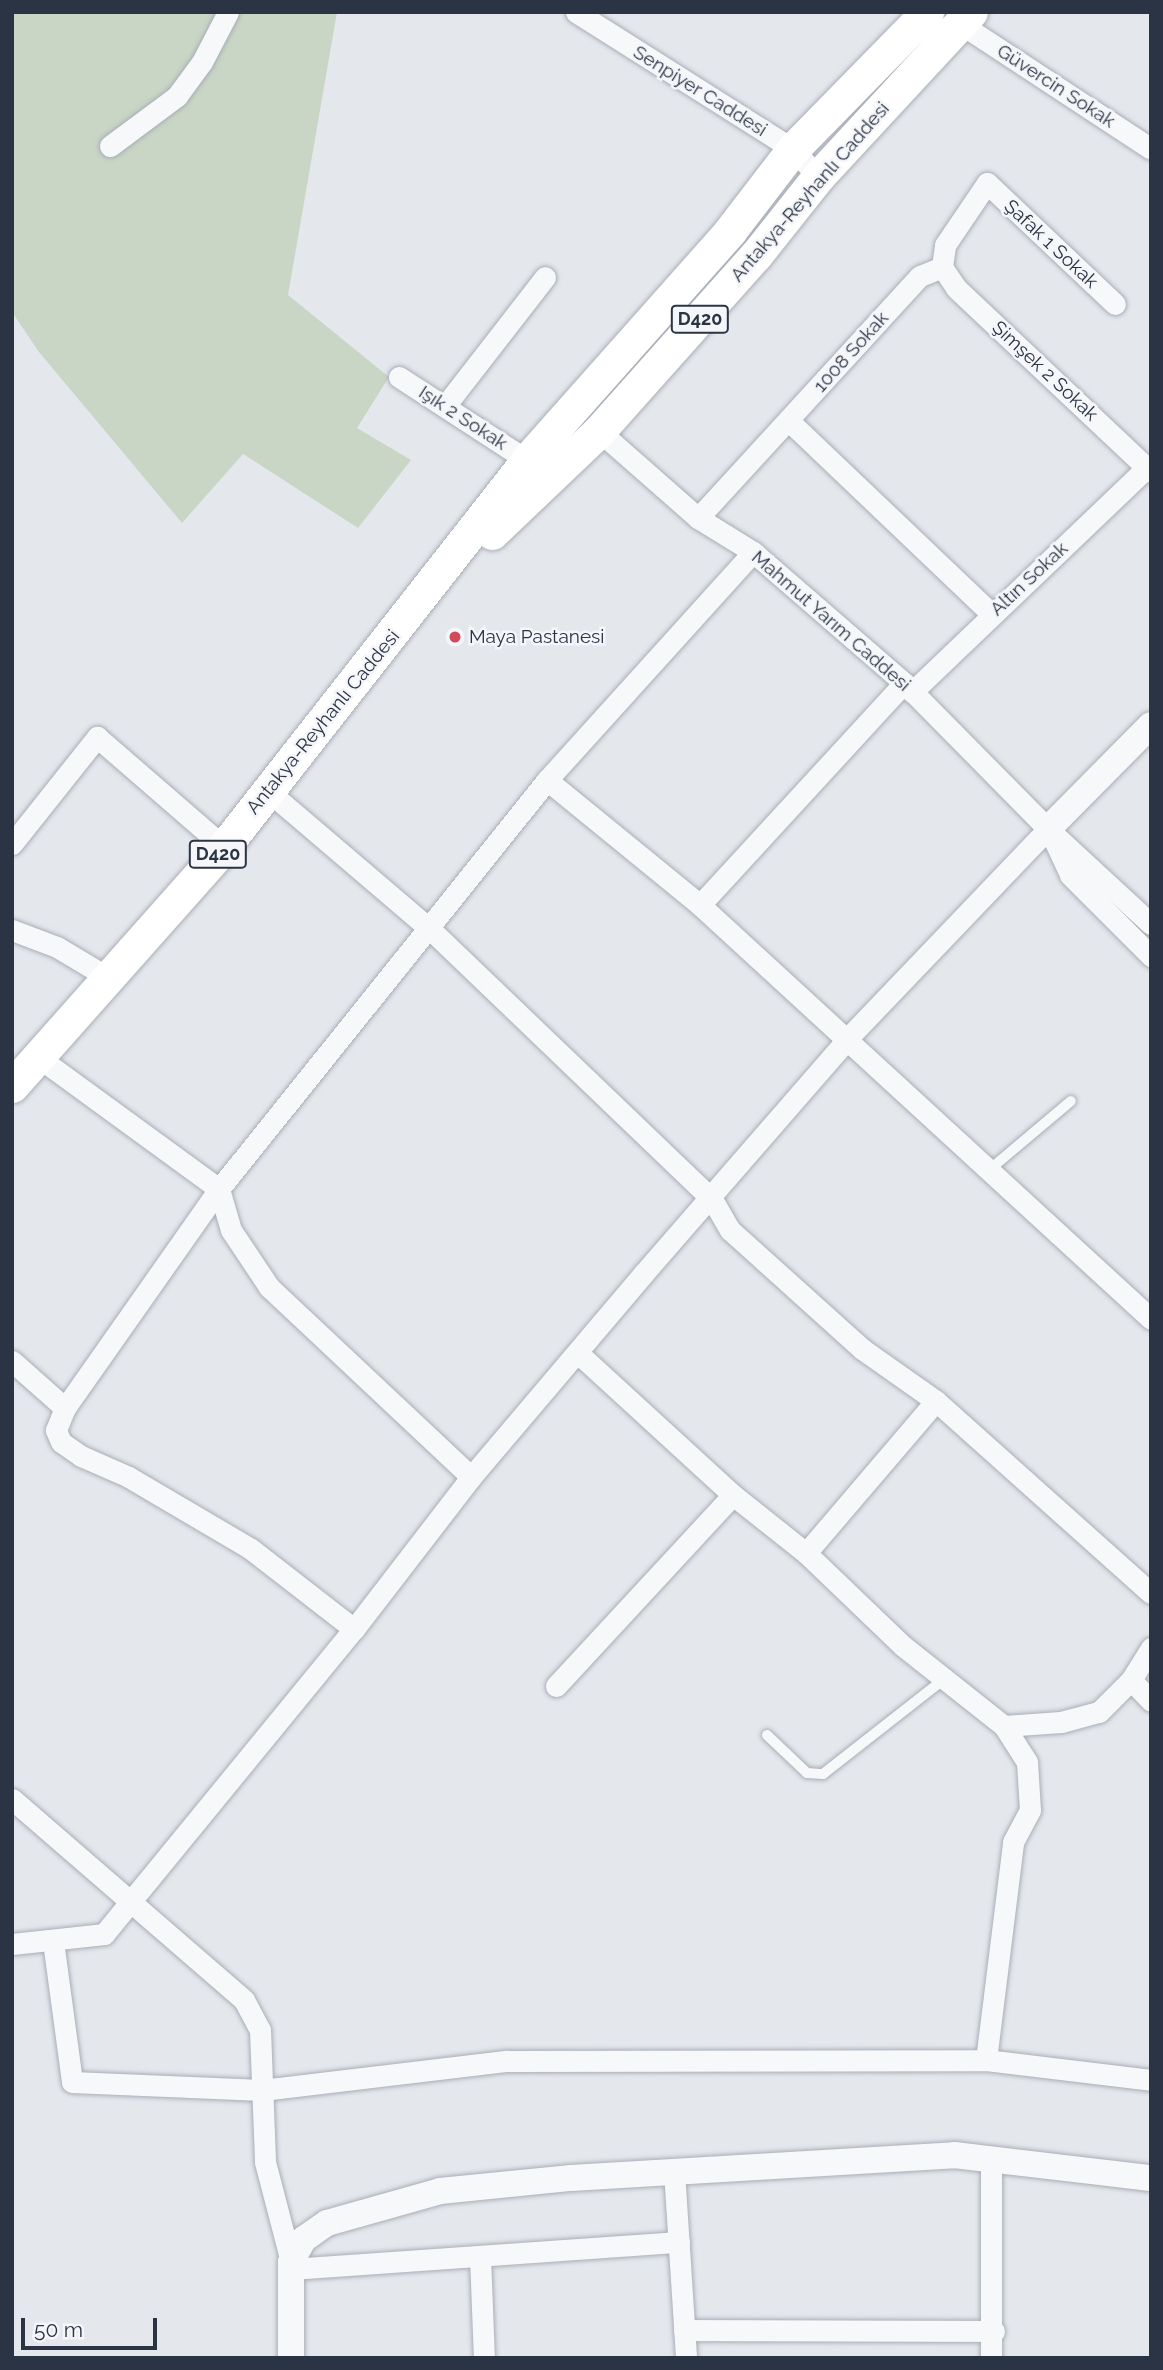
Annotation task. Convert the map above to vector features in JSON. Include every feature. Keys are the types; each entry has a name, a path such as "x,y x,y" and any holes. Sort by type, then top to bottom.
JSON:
{"main road":[{"name":"Antakya-Reyhanlı Caddesi","path":"12,1086 224,847 527,460 730,231 793,149 927,12"},
{"name":"Antakya-Reyhanlı Caddesi","path":"412,610 599,431 756,255 818,177 966,18"}],"street":[{"path":"110,146 177,96 202,62 228,12"},
{"name":"Senpiyer Caddesi","path":"576,12 793,149 818,177"},
{"name":"Güvercin Sokak","path":"966,18 1151,149"},
{"name":"Şafak 1 Sokak","path":"942,267 945,245 987,183 1115,304"},
{"name":"1008 Sokak","path":"698,518 920,276 942,267"},
{"name":"Şimşek 2 Sokak","path":"942,267 956,288 1149,470"},
{"path":"445,406 545,277"},
{"name":"Işık 2 Sokak","path":"399,377 527,460"},
{"path":"789,421 992,614"},
{"name":"Mahmut Yarım Caddesi","path":"599,431 698,518 753,552 908,687 1048,829 1151,924"},
{"name":"Altın Sokak","path":"701,905 908,687 1149,470"},
{"path":"354,1629 251,1549 61,1442 56,1430 65,1408 219,1189 547,780 753,552"},
{"path":"12,1944 104,1934 354,1629 471,1477 848,1038 1151,725"},
{"path":"12,844 97,737 224,847"},
{"path":"547,780 701,905 1151,1319"},
{"path":"267,790 430,929 712,1199 730,1230 852,1340 936,1402 1151,1593"},
{"name":"Mahmut Yarım Caddesi","path":"1048,829 1070,875 1151,956"},
{"path":"12,930 57,947 107,977"},
{"path":"38,1057 219,1189 231,1230 268,1287 471,1477"},
{"path":"578,1353 733,1495 807,1553 903,1646 1004,1726 1027,1762 1030,1810 1013,1842 986,2060"},
{"path":"12,1361 65,1408"},
{"path":"807,1553 936,1402"},
{"path":"556,1686 733,1495"},
{"path":"1004,1726 1061,1722 1099,1712 1131,1680 1151,1648"},
{"path":"1131,1680 1151,1701"},
{"path":"12,1799 133,1900 244,2000 260,2030 265,2162 291,2266 291,2358"},
{"path":"53,1941 72,2082 262,2091 507,2061 986,2060 1151,2080"},
{"path":"291,2266 304,2239 327,2223 440,2191 674,2171 954,2155 1151,2178"},
{"path":"990,2161 994,2331 991,2358"},
{"path":"674,2171 686,2358"},
{"path":"291,2266 679,2242"},
{"path":"480,2256 484,2358"},
{"path":"684,2330 994,2331"}],"lane":[{"path":"989,1170 1071,1101"},
{"path":"767,1735 807,1773 819,1776 944,1679"}],"green space":[{"path":"12,12 337,12 288,295 389,377 357,428 411,460 358,528 243,454 182,523 39,352 12,312"}],"place":[{"name":"Maya Pastanesi","path":"455,637"}]}
